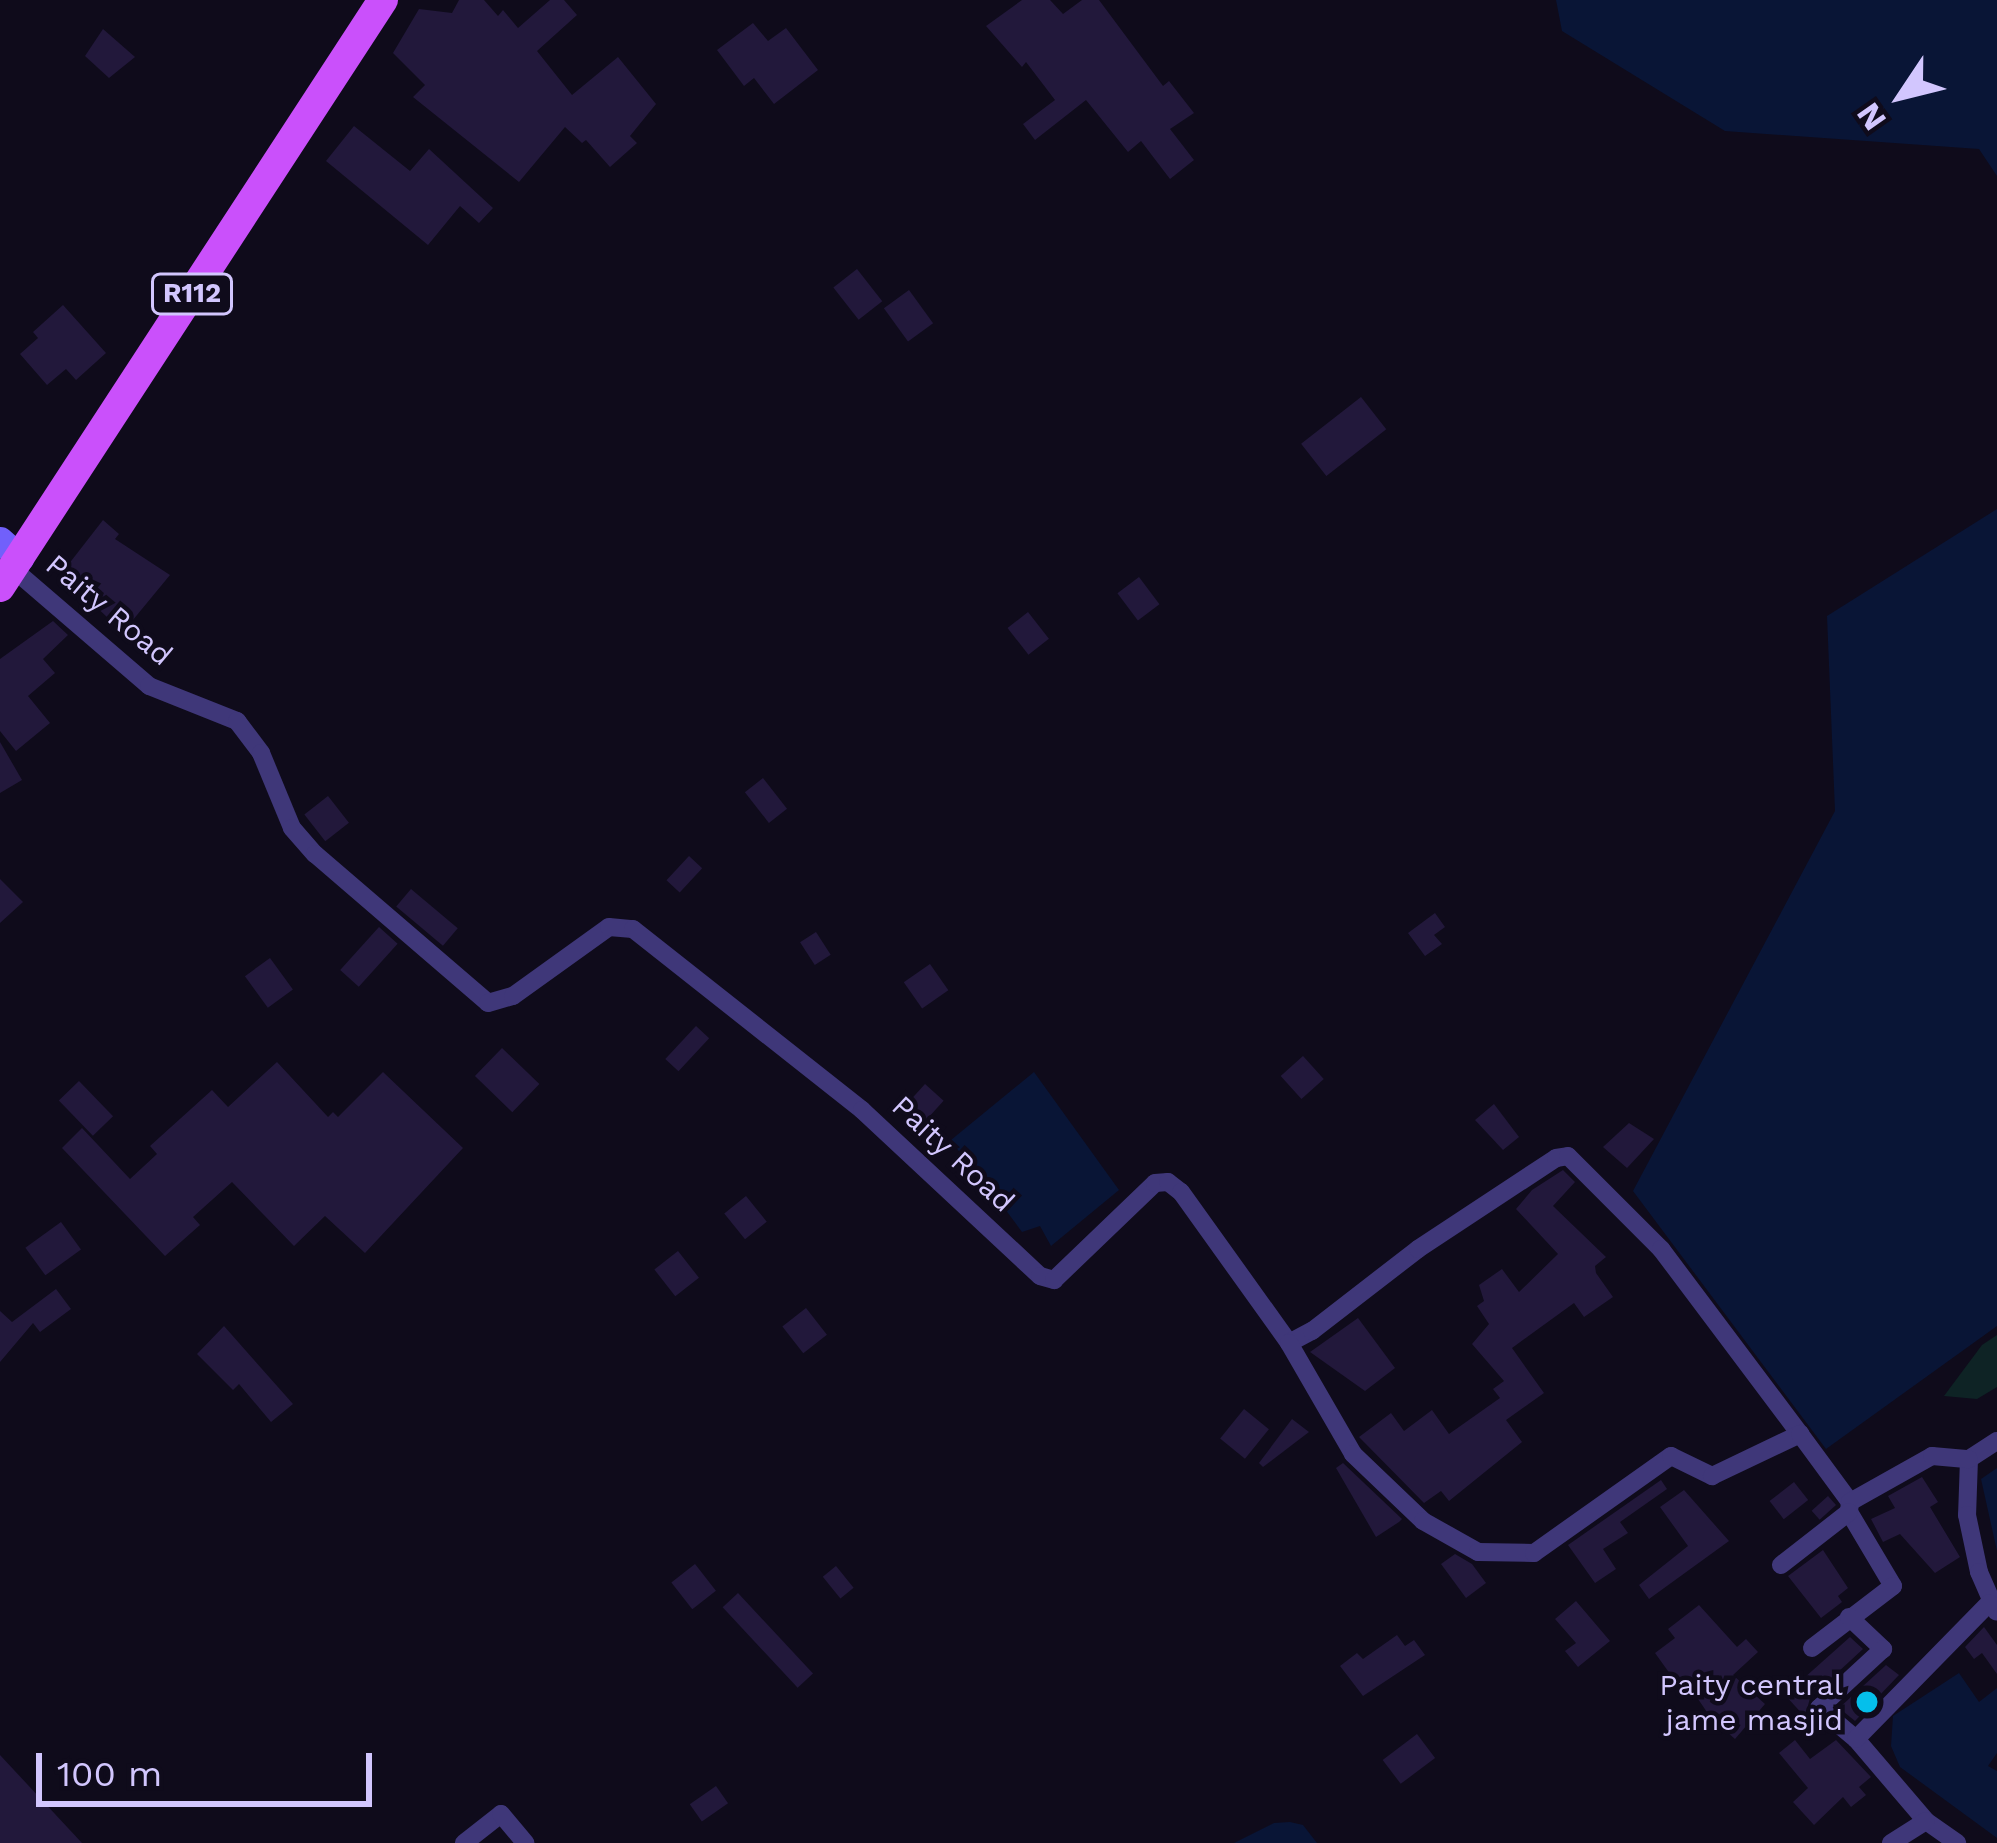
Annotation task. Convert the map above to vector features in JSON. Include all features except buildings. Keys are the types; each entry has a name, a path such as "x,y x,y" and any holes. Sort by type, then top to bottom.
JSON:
{"main road":[{"name":"R112","path":"8,563 383,0"}],"street":[{"name":"Paity Road","path":"8,563 149,686 237,721 261,753 292,828 315,854 488,1003 513,996 608,927 633,929 862,1110 1040,1276 1054,1280 1155,1183 1168,1182 1289,1342"},
{"path":"1800,1434 1712,1476 1671,1456 1534,1553 1478,1552 1424,1521 1353,1454 1289,1342 1312,1331 1418,1249 1556,1159 1568,1156 1661,1249 1800,1434 1850,1507 1893,1586 1812,1648"},
{"path":"1780,1565 1850,1507 1932,1456 1969,1459 1997,1441"},
{"path":"1856,1739 1993,1608 1966,1515 1969,1459"},
{"path":"1849,1616 1883,1649 1819,1708 1856,1739 1926,1821 1957,1843"},
{"path":"464,1843 501,1814 525,1843"},
{"path":"1892,1843 1926,1821"}],"green space":[{"path":"1997,1335 1997,1387 1977,1399 1944,1396 1982,1345"}],"water":[{"path":"1556,0 1997,0 1997,176 1979,149 1725,131 1562,31"},
{"path":"1997,509 1997,1326 1826,1449 1633,1191 1835,811 1827,616"},
{"path":"1034,1072 1119,1190 1051,1246 1040,1226 1022,1232 1002,1205 1001,1190 975,1174 951,1140"},
{"path":"1997,1468 1997,1551 1981,1479"},
{"path":"1959,1673 1979,1702 1997,1688 1997,1753 1988,1766 1997,1771 1997,1838 1900,1767 1891,1746 1893,1716"},
{"path":"1274,1823 1303,1825 1317,1843 1234,1843"}],"place":[{"name":"Paity central jame masjid","path":"1867,1702"}]}
